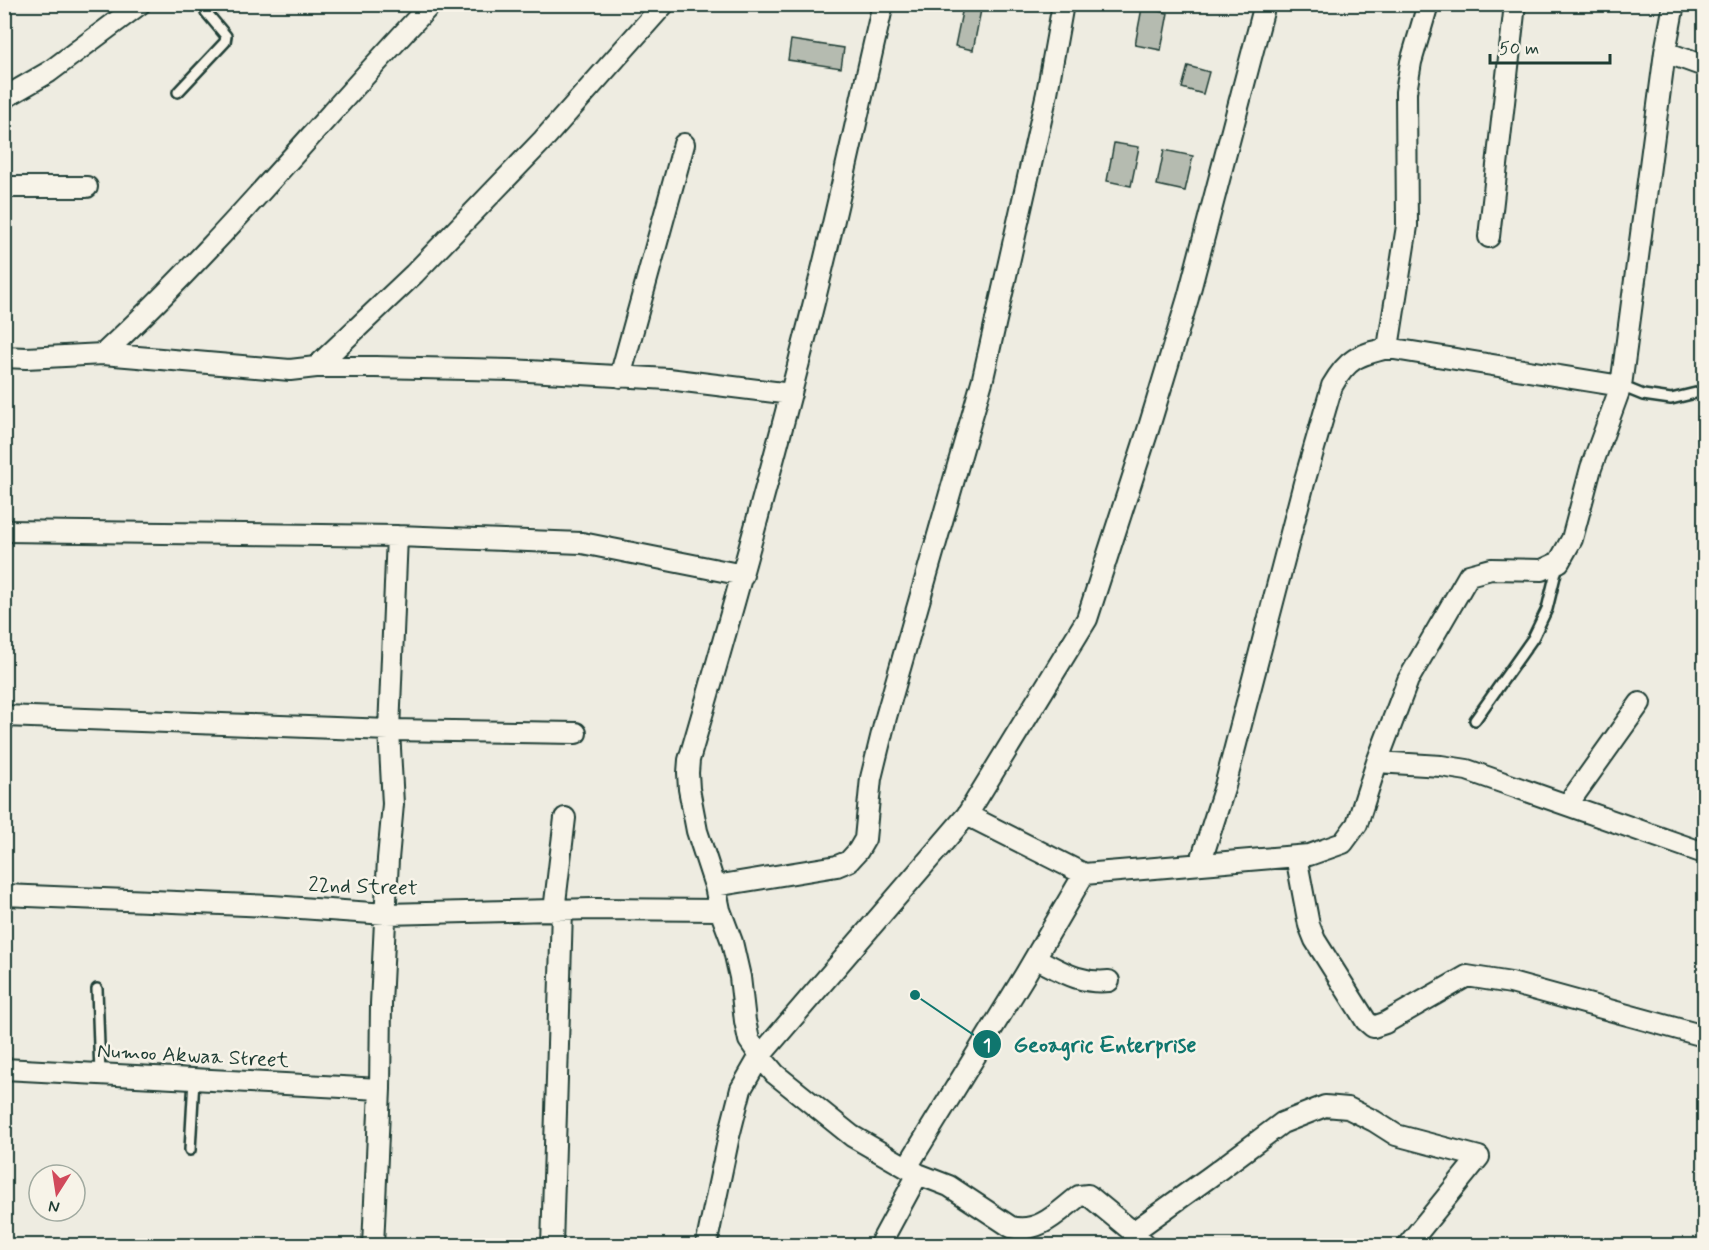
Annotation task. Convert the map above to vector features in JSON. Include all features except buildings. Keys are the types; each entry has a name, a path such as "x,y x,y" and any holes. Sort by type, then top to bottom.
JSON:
{"street":[{"path":"4,98 49,72 140,4"},
{"path":"103,354 209,250 367,72 431,4"},
{"path":"316,368 414,274 535,148 664,4"},
{"path":"883,4 822,273 791,394 743,575 689,760 689,789 697,831 715,886 720,910 732,942 740,977 749,1040 775,1074 852,1136 912,1170 949,1186 1011,1227 1022,1230 1037,1227 1079,1196 1088,1195 1147,1245"},
{"path":"715,886 837,866 849,861 865,839 871,778 886,717 983,378 1047,93 1063,4"},
{"path":"706,1245 741,1089 760,1056 967,815 1087,619 1188,298 1265,4"},
{"path":"1388,348 1407,225 1406,92 1428,4"},
{"path":"1489,237 1515,4"},
{"path":"967,815 1084,874 1309,855 1343,843 1357,824 1377,762 1408,680 1469,575 1491,569 1542,570 1559,562 1572,539 1591,468 1621,386 1665,52 1674,4"},
{"path":"1665,52 1704,66"},
{"path":"620,377 684,144"},
{"path":"4,187 87,187"},
{"path":"1200,864 1225,786 1304,483 1332,386 1339,373 1362,354 1388,348 1621,386"},
{"path":"4,357 103,354 290,370 375,367 511,370 668,379 791,394"},
{"path":"4,531 397,536 582,543 743,575"},
{"path":"373,1245 380,1089 381,1004 393,804 389,730 397,536"},
{"path":"1568,804 1640,703"},
{"path":"4,716 389,730 576,733"},
{"path":"1377,762 1467,770 1704,853"},
{"path":"552,1245 558,910 565,818"},
{"path":"1296,856 1314,940 1365,1021 1373,1027 1385,1023 1467,976 1510,983 1704,1036"},
{"path":"879,1245 912,1170 1084,874"},
{"name":"22nd Street","path":"4,895 386,914 558,910 720,910"},
{"path":"1035,958 1084,981 1109,981"},
{"name":"Numoo Akwaa Street","path":"4,1069 380,1089"},
{"path":"1132,1232 1282,1123 1325,1106 1348,1108 1396,1135 1479,1157 1414,1243"}],"lane":[{"path":"178,92 225,42 226,36 206,12 204,4"},
{"path":"1621,386 1643,394 1671,399 1704,391"},
{"path":"1475,720 1533,638 1547,609 1559,562"},
{"path":"97,988 99,1074"},
{"path":"190,1150 194,1079"}],"place":[{"name":"Geoagric Enterprise","path":"915,995"}]}
